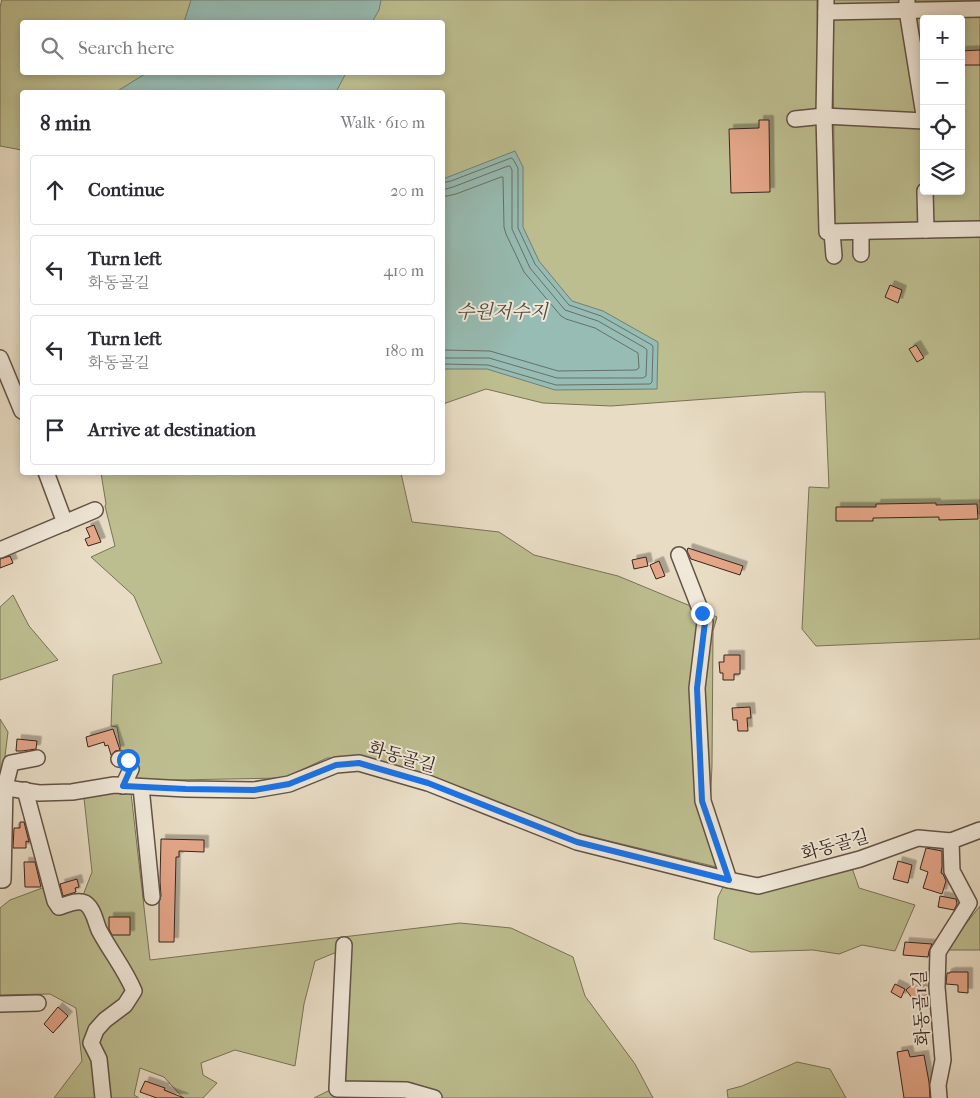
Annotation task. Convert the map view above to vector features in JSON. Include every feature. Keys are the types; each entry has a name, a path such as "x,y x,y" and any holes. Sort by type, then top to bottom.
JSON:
{"street":[{"path":"907,5 922,105"},
{"path":"834,256 829,232 824,116 826,6 955,5 980,9"},
{"path":"795,119 824,116 920,120"},
{"path":"925,195 926,230"},
{"path":"829,232 980,228"},
{"path":"861,232 861,254"},
{"path":"0,358 20,406"},
{"path":"47,475 65,523"},
{"path":"0,550 95,510"},
{"path":"679,554 705,622 697,688 702,801 729,880"},
{"path":"0,880 3,880 3,787 11,763 37,758"},
{"path":"119,759 128,760 131,768 123,786"},
{"name":"화동골길","path":"3,787 39,793 72,792 114,785 254,790 289,784 336,765 359,763 428,783 577,842 758,886 860,859 918,838 951,841"},
{"path":"141,787 152,898"},
{"path":"25,790 55,901 59,907 78,902 84,903 92,910 99,929 130,980 134,990 125,1005 104,1020 96,1030 91,1043 99,1059 103,1098"},
{"path":"951,841 980,830"},
{"name":"화동골1길","path":"939,1098 938,1085 943,1060 938,987 938,952 969,903 952,871 951,841"},
{"path":"344,946 336,1089 406,1090 414,1095 434,1098"},
{"path":"0,1004 38,1003"}],"green space":[{"path":"2,0 817,0 820,218 835,219 832,0 980,0 980,639 816,646 802,629 809,487 829,488 825,392 611,406 543,403 486,389 445,403 445,90 20,90 20,150 0,146 0,7"},
{"path":"101,475 401,475 412,522 499,532 534,555 618,576 717,617 713,631 710,806 733,871 564,830 359,758 327,758 284,778 118,781 125,774 117,727 111,726 113,675 162,663 134,596 91,557 115,546"},
{"path":"13,595 29,626 58,660 0,680 0,607"},
{"path":"0,719 8,732 3,772 0,772"},
{"path":"107,793 131,793 150,960 460,923 511,928 573,957 585,996 635,1064 653,1098 442,1098 413,1083 344,1084 370,1098 314,1098 342,1084 349,947 315,961 304,1004 295,1066 235,1050 201,1063 203,1075 217,1083 203,1098 183,1098 164,1077 140,1068 134,1095 139,1098 54,1098 82,1061 76,1008 50,994 0,995 0,908 10,900 45,887 57,910 82,898 92,872 84,798"},
{"path":"852,868 859,888 915,905 895,951 862,945 839,954 813,950 751,952 714,939 718,897 723,887 765,891"},
{"path":"980,906 980,950 945,950"},
{"path":"797,1062 830,1069 846,1098 728,1098 727,1090 742,1086"}],"water":[{"path":"191,0 381,0 379,10 373,20 185,20"},
{"path":"143,75 345,75 337,90 119,90"},
{"name":"수원저수지","path":"515,151 523,167 523,227 539,261 572,301 603,311 658,342 657,389 555,390 487,369 445,369 445,178"}],"building":[{"path":"980,50 980,65 965,65 965,51"},
{"path":"759,120 769,120 770,192 731,193 729,129 759,128"},
{"path":"890,285 902,290 898,303 885,297"},
{"path":"916,345 924,358 917,362 909,349"},
{"path":"936,503 936,505 977,504 978,519 939,520 939,517 873,518 873,521 836,521 836,507 876,507 876,504"},
{"path":"94,525 101,542 88,546 85,539 90,537 86,528"},
{"path":"688,548 743,566 740,575 691,559 687,551"},
{"path":"10,556 13,563 0,568 0,559"},
{"path":"646,557 648,566 634,569 632,560"},
{"path":"659,561 665,576 656,579 650,565"},
{"path":"724,655 740,655 740,674 734,674 734,680 723,680 723,673 720,673 719,662 724,662"},
{"path":"750,707 751,718 747,718 748,731 738,731 737,720 733,720 732,708"},
{"path":"113,729 120,750 115,751 111,755 108,745 105,746 104,742 88,747 86,737"},
{"path":"17,739 37,741 36,749 16,751"},
{"path":"20,822 24,822 29,842 26,841 26,848 13,848 14,828 20,828"},
{"path":"161,839 204,840 204,852 179,851 179,857 176,857 174,942 159,942"},
{"path":"926,848 942,851 941,873 946,881 942,894 923,888 928,872 920,869"},
{"path":"898,861 912,865 908,883 893,879"},
{"path":"24,862 35,862 41,887 25,887"},
{"path":"77,879 79,887 75,888 76,892 63,896 60,884"},
{"path":"940,896 956,899 957,904 954,910 938,907"},
{"path":"109,917 130,917 130,935 112,935 109,929"},
{"path":"905,942 932,944 928,957 903,955"},
{"path":"968,972 968,993 958,992 958,985 946,984 947,973"},
{"path":"916,981 927,994 916,1003 906,990"},
{"path":"895,984 905,989 901,998 891,992"},
{"path":"58,1007 68,1016 53,1033 44,1024"},
{"path":"908,1050 910,1057 924,1055 930,1098 904,1098 897,1052"},
{"path":"145,1081 165,1088 164,1090 184,1098 157,1098 140,1092"}],"route":[{"path":"128,760 131,768 123,786 254,790 289,784 336,765 359,763 428,783 577,842 729,880 702,801 697,688 705,622 702,613"}]}
